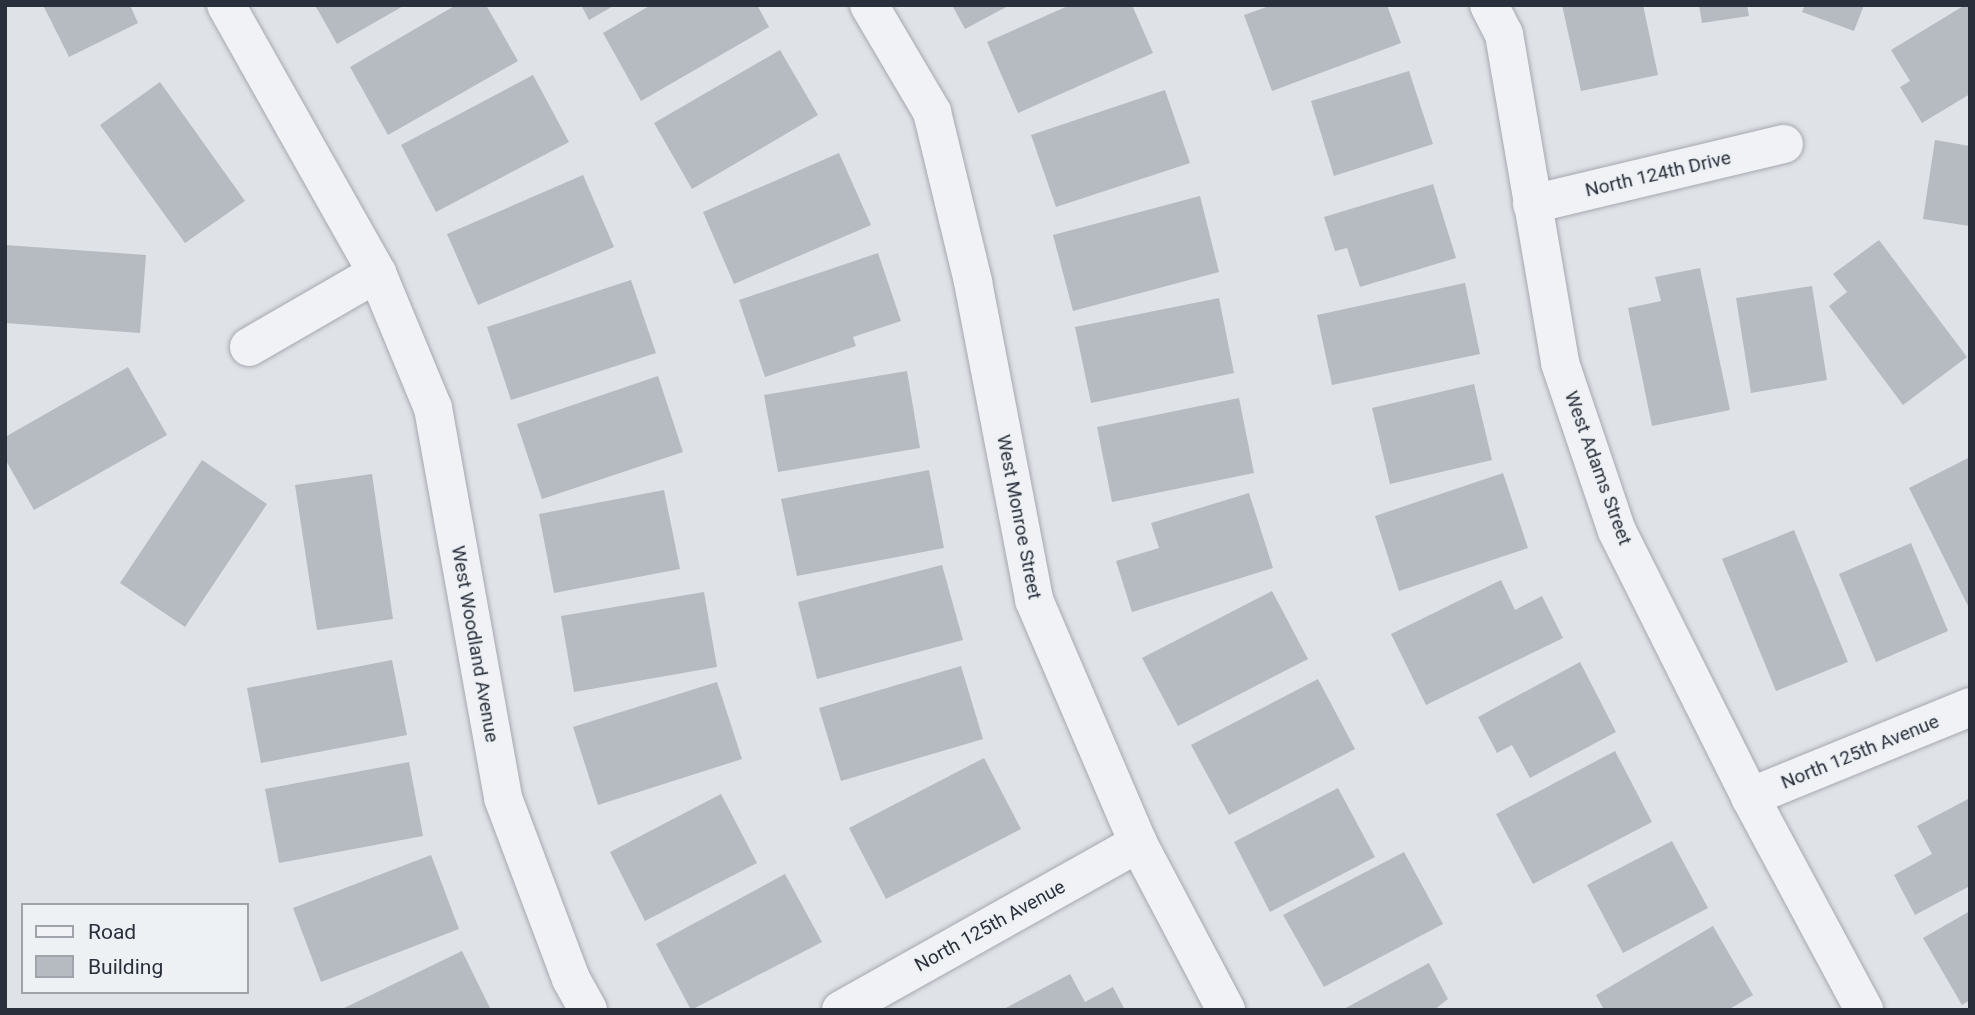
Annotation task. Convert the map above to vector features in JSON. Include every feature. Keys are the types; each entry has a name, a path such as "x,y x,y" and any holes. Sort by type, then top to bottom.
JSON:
{"street":[{"name":"West Woodland Avenue","path":"226,5 377,273 433,408 503,798 571,979 588,1010"},
{"name":"West Monroe Street","path":"869,5 932,112 973,282 1034,600 1138,843 1226,1010"},
{"name":"West Adams Street","path":"1489,5 1504,34 1560,363 1617,531 1751,797 1864,1010"},
{"name":"North 124th Drive","path":"1532,204 1784,144"},
{"path":"249,347 377,273"},
{"name":"North 125th Avenue","path":"1751,797 1970,707"},
{"name":"North 125th Avenue","path":"841,1010 1138,843"}],"building":[{"path":"43,5 130,5 138,23 69,57"},
{"path":"315,5 405,5 337,44"},
{"path":"456,5 486,5 518,61 388,135 350,67"},
{"path":"581,5 615,5 589,20"},
{"path":"651,5 757,5 769,27 641,101 603,33"},
{"path":"952,5 1010,5 965,29"},
{"path":"1070,5 1132,5 1153,53 1018,113 987,42"},
{"path":"1272,5 1387,5 1401,43 1272,91 1244,15"},
{"path":"1562,5 1643,5 1658,75 1581,91"},
{"path":"1699,5 1747,5 1749,16 1702,23"},
{"path":"1805,5 1864,5 1854,31 1802,12"},
{"path":"1965,5 1970,5 1970,94 1922,123 1900,87 1910,81 1891,50"},
{"path":"780,50 818,115 692,189 654,123"},
{"path":"1409,71 1433,144 1334,176 1311,101"},
{"path":"533,75 569,142 436,212 401,145"},
{"path":"160,82 245,201 185,243 100,125"},
{"path":"1165,90 1190,163 1056,207 1031,135"},
{"path":"1935,140 1970,146 1970,226 1923,219"},
{"path":"839,153 871,225 734,284 703,212"},
{"path":"583,175 614,247 478,305 447,234"},
{"path":"1433,184 1456,258 1360,287 1347,248 1335,251 1324,217"},
{"path":"1200,196 1219,272 1073,311 1053,235"},
{"path":"1879,240 1967,357 1903,405 1829,306 1847,292 1833,274"},
{"path":"5,245 146,255 140,333 5,323"},
{"path":"878,253 901,321 853,337 856,346 765,377 739,300"},
{"path":"1700,268 1730,410 1652,426 1628,308 1661,301 1655,277"},
{"path":"631,280 656,353 511,400 487,327"},
{"path":"1465,283 1480,354 1332,385 1317,315"},
{"path":"1812,286 1827,380 1751,393 1736,298"},
{"path":"1219,298 1234,373 1091,403 1075,327"},
{"path":"128,367 167,435 34,510 5,459 5,437"},
{"path":"907,371 920,448 778,472 764,395"},
{"path":"658,376 683,452 542,499 517,424"},
{"path":"1474,384 1492,460 1390,484 1372,408"},
{"path":"1239,398 1254,473 1112,502 1097,427"},
{"path":"1970,457 1970,605 1968,606 1909,488"},
{"path":"202,460 267,504 185,627 120,583"},
{"path":"929,470 944,548 797,576 781,499"},
{"path":"1503,473 1528,548 1399,591 1375,516"},
{"path":"372,474 393,619 317,630 295,485"},
{"path":"664,490 680,569 554,593 539,514"},
{"path":"1249,493 1273,568 1132,612 1116,561 1159,548 1151,523"},
{"path":"1794,530 1848,662 1776,691 1722,559"},
{"path":"1911,543 1948,631 1876,662 1839,574"},
{"path":"942,565 963,640 817,679 798,602"},
{"path":"1501,580 1515,610 1542,596 1563,638 1426,705 1391,634"},
{"path":"1272,591 1308,659 1178,726 1142,658"},
{"path":"704,592 717,667 574,692 561,616"},
{"path":"392,660 407,735 261,763 247,688"},
{"path":"1580,662 1616,732 1530,778 1512,745 1497,753 1478,717"},
{"path":"961,666 983,739 841,781 819,708"},
{"path":"1318,679 1355,749 1229,815 1191,745"},
{"path":"717,682 742,759 598,805 573,727"},
{"path":"1615,751 1652,822 1533,884 1496,814"},
{"path":"984,758 1021,829 886,899 849,828"},
{"path":"409,762 423,836 279,863 265,789"},
{"path":"1338,788 1375,857 1270,912 1234,842"},
{"path":"721,794 757,863 645,921 610,852"},
{"path":"1970,798 1970,886 1915,915 1894,875 1932,854 1917,826"},
{"path":"1672,841 1708,908 1623,953 1587,885"},
{"path":"1404,852 1443,924 1324,987 1283,915"},
{"path":"431,855 459,929 321,982 293,908"},
{"path":"785,874 822,942 691,1010 656,944"},
{"path":"1970,911 1970,1000 1962,1005 1923,938"},
{"path":"1713,926 1753,995 1728,1010 1604,1010 1596,995"},
{"path":"462,951 491,1010 340,1010"},
{"path":"1429,963 1448,999 1434,1010 1342,1010"},
{"path":"1070,974 1085,1002 1113,987 1125,1010 1002,1010"}]}
